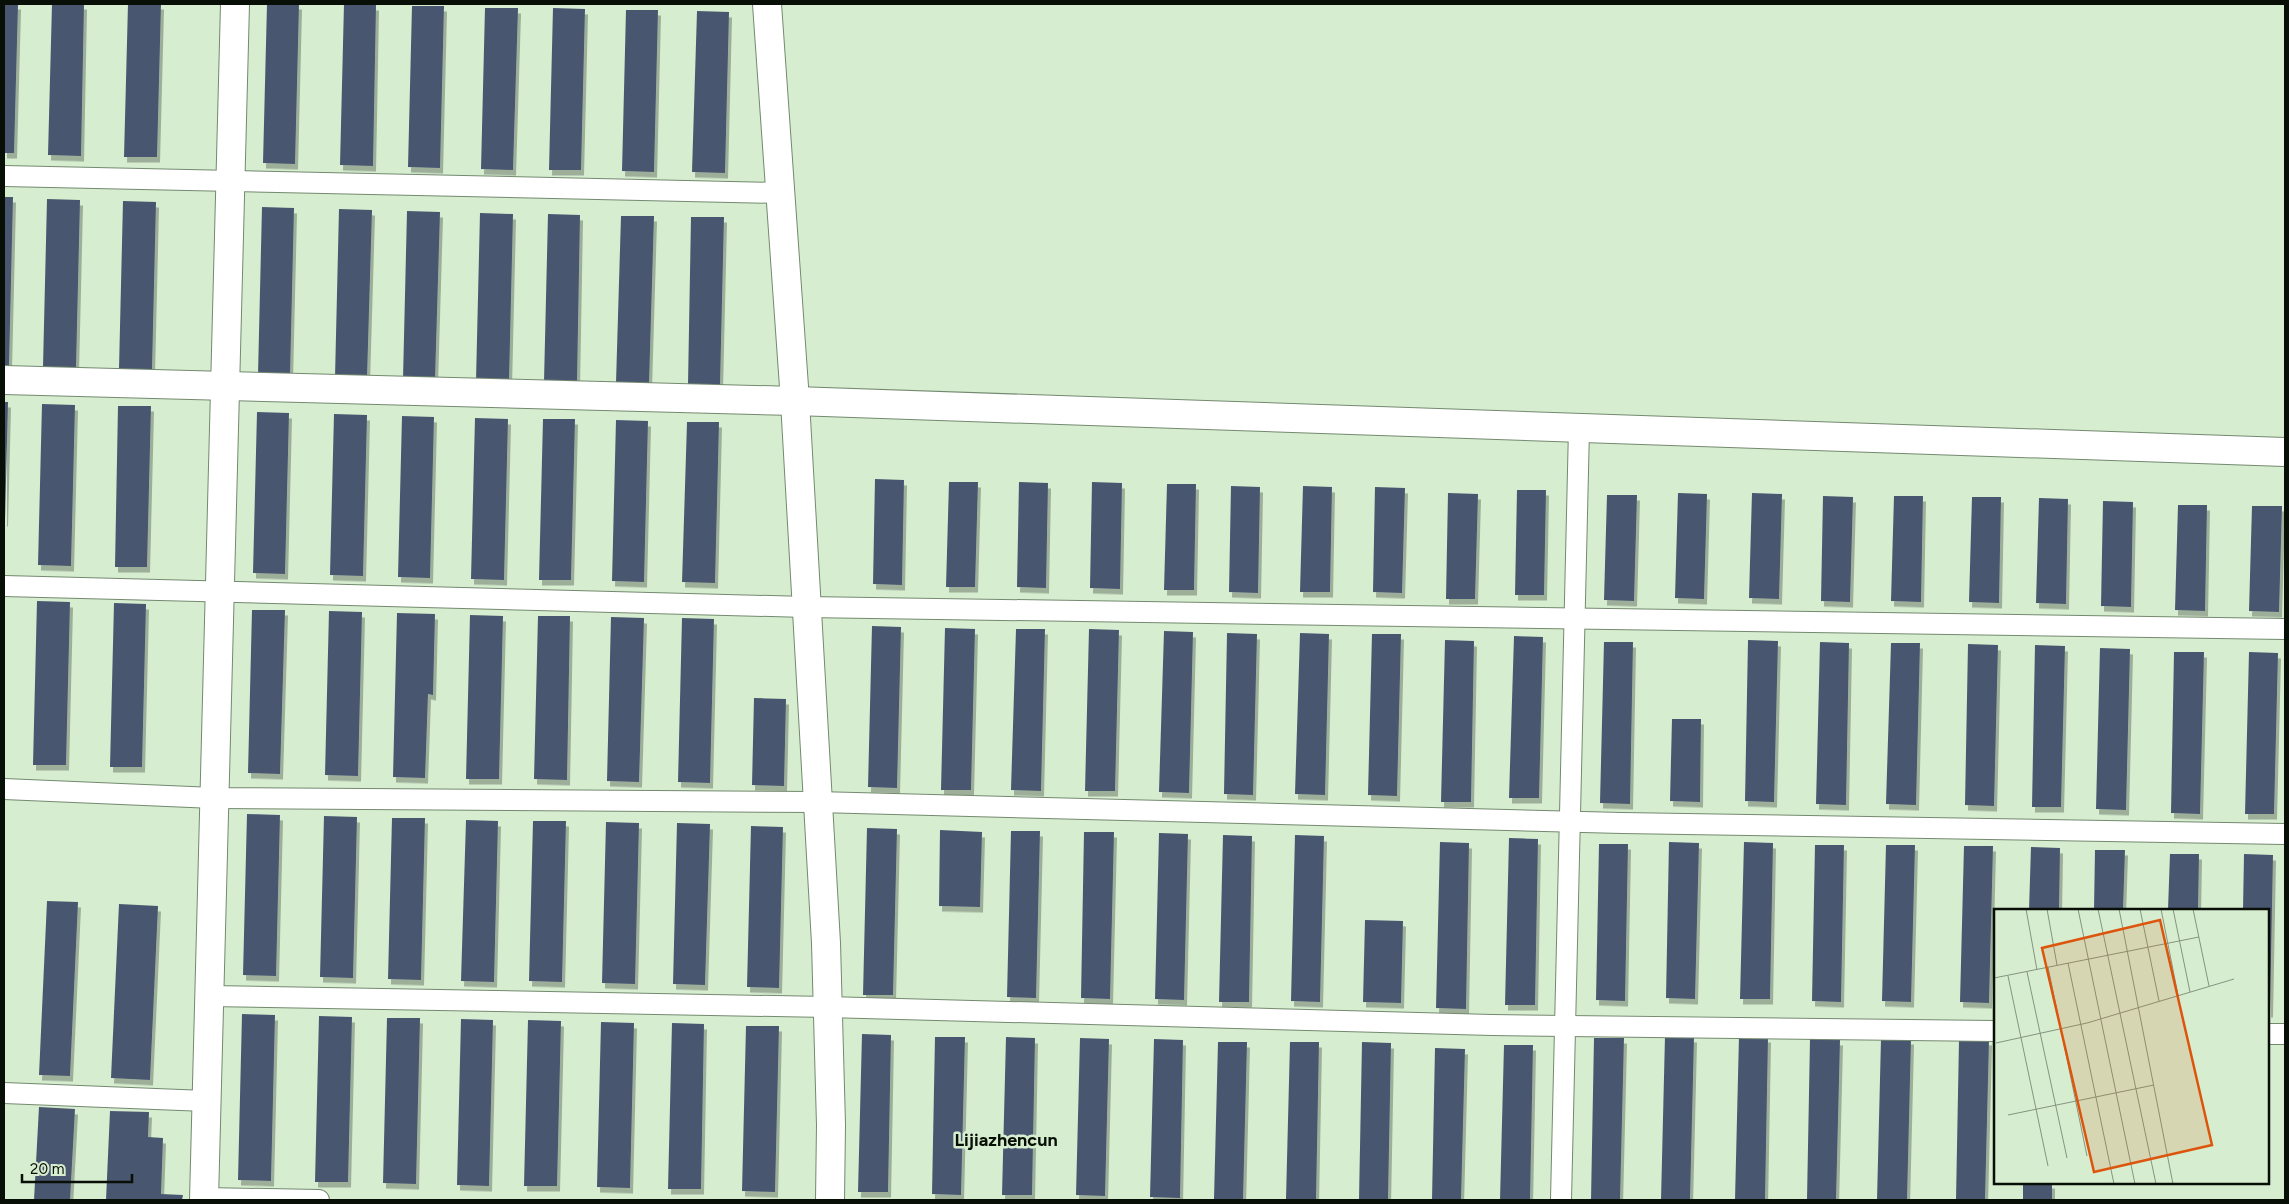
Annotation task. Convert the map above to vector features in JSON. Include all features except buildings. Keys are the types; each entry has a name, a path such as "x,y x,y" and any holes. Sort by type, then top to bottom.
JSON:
{"street":[{"path":"204,1199 235,4"},
{"path":"767,4 795,401 828,1007 831,1125 830,1200"},
{"path":"4,380 795,401 2285,452"}],"lane":[{"path":"4,176 780,193"},
{"path":"1561,1200 1579,428"},
{"path":"4,586 806,607 2285,629"},
{"path":"4,789 214,798 817,802 1570,822 2285,834"},
{"path":"209,996 828,1007 1565,1025 1994,1031"},
{"path":"2269,1034 2285,1034"},
{"path":"4,1093 206,1101"},
{"path":"204,1199 319,1200"}],"district":[{"name":"Lijiazhencun","path":"1006,1140"}]}
